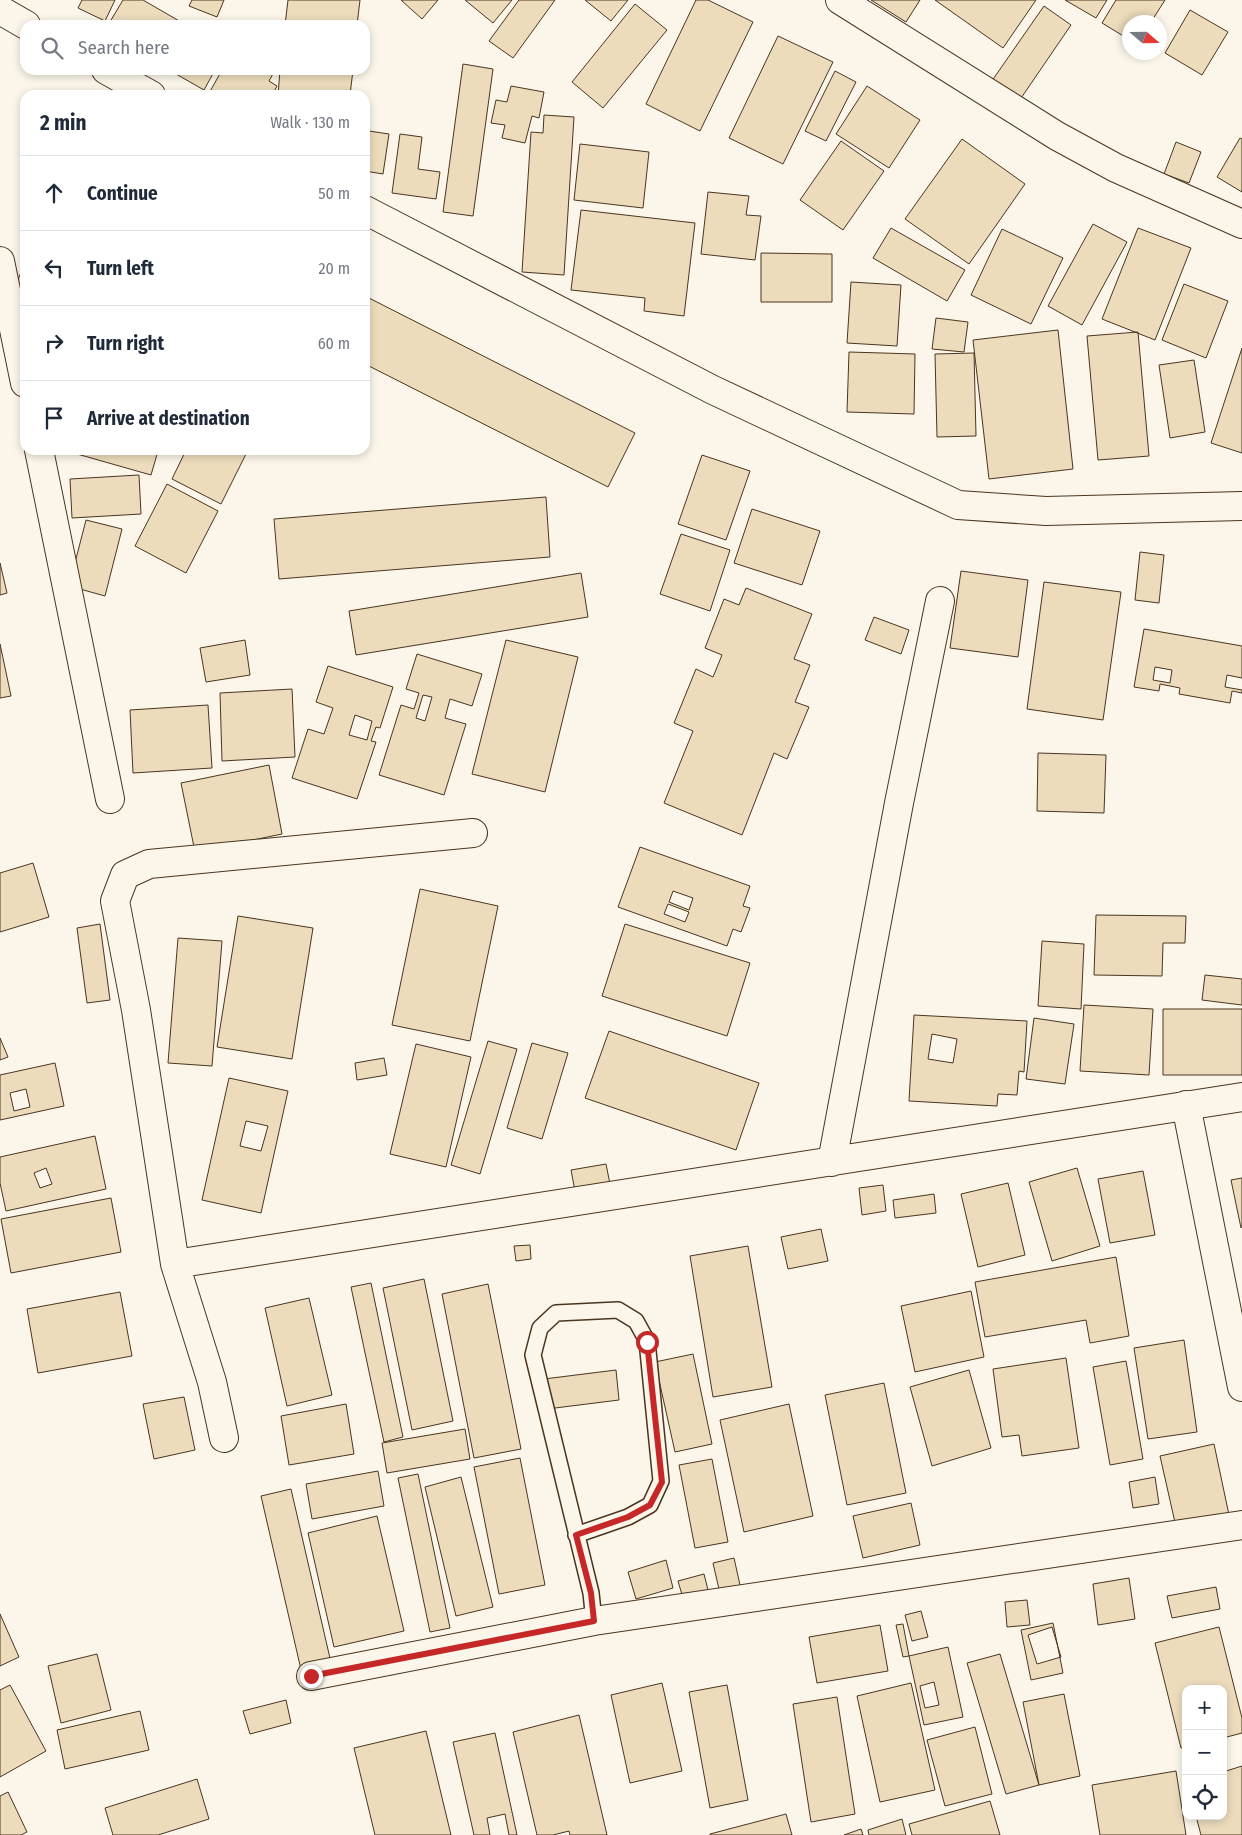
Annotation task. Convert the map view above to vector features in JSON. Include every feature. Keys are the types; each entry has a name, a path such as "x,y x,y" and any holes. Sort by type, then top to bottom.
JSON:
{"street":[{"path":"840,0 1057,136 1116,168 1242,224"},
{"path":"0,10 20,22"},
{"path":"115,75 142,90"},
{"path":"370,213 713,390 958,505 1046,511 1242,506"},
{"path":"0,261 20,359"},
{"path":"40,455 110,799"},
{"path":"832,1162 898,804 940,601"},
{"path":"224,1438 212,1382 176,1264 136,1010 115,901 125,875 149,864 473,832"},
{"path":"176,1264 1242,1097"},
{"path":"1186,1105 1242,1386"},
{"path":"311,1676 594,1621 1242,1525"}],"lane":[{"path":"576,1535 628,1517 650,1505 662,1482 647,1342 636,1321 618,1310 556,1313 540,1328 532,1355 576,1535 591,1593 594,1621"}],"building":[{"path":"82,0 115,0 105,20 78,8"},
{"path":"123,0 143,0 178,20 111,20"},
{"path":"192,0 224,0 217,17 189,6"},
{"path":"288,0 360,0 358,20 286,20"},
{"path":"401,0 438,0 422,19"},
{"path":"465,0 512,0 493,23"},
{"path":"519,0 555,0 513,58 489,41"},
{"path":"585,0 628,0 611,21"},
{"path":"696,0 708,0 753,22 700,131 646,104"},
{"path":"871,0 920,0 906,22"},
{"path":"935,0 1036,0 1003,48"},
{"path":"1065,0 1107,0 1096,18"},
{"path":"1116,0 1165,0 1155,15 1122,15 1122,35 1102,23"},
{"path":"635,4 667,30 603,108 572,82"},
{"path":"1044,6 1071,25 1017,104 989,85"},
{"path":"1190,10 1228,32 1202,75 1167,54 1167,50"},
{"path":"778,36 833,62 783,164 729,138"},
{"path":"463,64 493,69 473,216 443,212"},
{"path":"835,71 856,82 826,141 805,131"},
{"path":"178,75 212,75 204,90"},
{"path":"219,75 272,75 269,81 277,86 275,90 211,90"},
{"path":"280,75 352,75 351,90 278,90"},
{"path":"511,86 544,92 539,118 532,116 525,143 502,138 505,125 491,123 496,100 507,102"},
{"path":"867,86 920,120 889,168 836,134"},
{"path":"544,115 574,117 564,275 522,272 531,132 543,133"},
{"path":"370,131 389,134 383,174 370,172"},
{"path":"400,134 422,137 418,169 440,172 436,199 392,193"},
{"path":"1240,138 1242,139 1242,192 1217,177"},
{"path":"962,139 1025,184 969,264 905,219"},
{"path":"841,141 884,171 843,230 800,200"},
{"path":"1176,142 1201,152 1189,183 1164,174"},
{"path":"580,144 649,152 643,208 574,200"},
{"path":"708,192 749,196 746,215 761,216 755,260 701,254"},
{"path":"581,210 695,223 684,316 644,311 645,298 571,290"},
{"path":"1093,224 1127,242 1082,325 1048,306"},
{"path":"891,228 965,270 947,301 873,258"},
{"path":"1138,228 1191,248 1155,340 1102,319"},
{"path":"1002,229 1063,258 1031,324 971,295"},
{"path":"761,253 832,254 832,302 761,302"},
{"path":"20,275 20,298 12,295"},
{"path":"851,282 901,285 897,346 847,343"},
{"path":"1184,284 1228,301 1206,358 1162,340"},
{"path":"370,299 635,433 608,487 370,367"},
{"path":"936,318 968,322 964,352 932,349"},
{"path":"1058,330 1073,469 989,479 973,340"},
{"path":"1138,332 1149,456 1098,460 1087,336"},
{"path":"1242,348 1242,453 1211,443"},
{"path":"849,352 915,354 914,414 847,412"},
{"path":"974,353 976,436 937,437 935,354"},
{"path":"1194,360 1205,432 1170,438 1159,365"},
{"path":"81,455 157,455 151,475"},
{"path":"184,455 246,455 221,504 172,479"},
{"path":"702,455 750,471 726,540 678,524"},
{"path":"139,475 141,514 72,518 70,479"},
{"path":"167,484 218,511 186,573 135,546"},
{"path":"546,497 550,557 279,579 274,519"},
{"path":"752,509 820,531 802,585 734,563"},
{"path":"86,520 122,529 105,596 69,586"},
{"path":"681,534 730,550 710,611 660,594"},
{"path":"1140,552 1164,555 1159,603 1135,600"},
{"path":"0,563 7,593 0,595"},
{"path":"961,571 1028,580 1018,657 950,648"},
{"path":"581,573 588,617 356,655 349,611"},
{"path":"1044,582 1121,592 1103,720 1027,709"},
{"path":"746,588 812,614 794,659 810,665 795,702 809,707 787,759 774,753 742,835 664,803 693,731 674,723 696,669 713,677 722,655 705,648 724,599 739,605"},
{"path":"874,617 909,630 901,654 865,640"},
{"path":"1144,629 1242,646 1242,678 1227,675 1225,687 1242,690 1242,693 1232,691 1230,703 1179,694 1180,688 1160,684 1159,691 1134,687","holes":["1155,667 1172,670 1170,683 1153,680"]},
{"path":"245,640 250,675 206,682 200,648"},
{"path":"506,640 578,657 545,792 472,774"},
{"path":"0,644 11,696 0,698"},
{"path":"417,654 482,674 472,706 450,699 445,718 466,724 444,795 379,775 401,705 414,709 419,693 406,689","holes":["423,695 432,697 425,721 416,718"]},
{"path":"328,666 393,687 380,728 376,727 371,741 376,742 357,799 292,778 308,729 324,734 333,708 316,702","holes":["355,715 372,721 367,740 349,735"]},
{"path":"292,689 295,757 222,761 220,693"},
{"path":"208,705 212,768 133,773 130,710"},
{"path":"1038,753 1106,755 1104,813 1037,811"},
{"path":"269,765 282,834 195,852 181,783"},
{"path":"640,847 750,886 743,906 750,908 741,932 733,929 727,946 618,907","holes":["673,891 693,898 689,910 669,902","668,904 689,912 685,922 664,914"]},
{"path":"33,863 49,917 0,932 0,873"},
{"path":"420,889 498,906 470,1041 392,1025"},
{"path":"1096,915 1186,916 1185,943 1163,943 1162,976 1094,975"},
{"path":"238,916 313,928 292,1059 217,1047"},
{"path":"100,924 110,1000 87,1003 77,928"},
{"path":"625,924 750,963 727,1036 602,996"},
{"path":"178,938 222,941 212,1066 168,1063"},
{"path":"1042,941 1084,944 1081,1009 1038,1006"},
{"path":"1205,975 1242,979 1242,1005 1202,1000"},
{"path":"1084,1005 1153,1009 1149,1075 1080,1071"},
{"path":"1163,1009 1242,1009 1242,1075 1163,1075"},
{"path":"914,1015 1027,1021 1024,1072 1019,1071 1017,1095 998,1094 997,1106 909,1101","holes":["932,1034 957,1039 953,1063 928,1059"]},
{"path":"1034,1018 1074,1024 1065,1084 1026,1079"},
{"path":"609,1031 759,1083 736,1150 585,1098"},
{"path":"0,1038 8,1057 0,1060"},
{"path":"488,1041 517,1049 480,1174 451,1165"},
{"path":"532,1043 568,1053 542,1139 507,1128"},
{"path":"416,1044 471,1057 446,1167 390,1154"},
{"path":"384,1058 387,1075 357,1080 355,1063"},
{"path":"55,1063 64,1106 0,1120 0,1075","holes":["26,1089 30,1107 14,1111 10,1093"]},
{"path":"229,1078 288,1091 261,1213 202,1200","holes":["246,1121 268,1126 261,1151 240,1146"]},
{"path":"95,1136 106,1189 6,1211 0,1183 0,1157","holes":["46,1168 52,1184 40,1188 34,1173"]},
{"path":"606,1164 610,1184 575,1191 571,1170"},
{"path":"1077,1168 1100,1246 1052,1261 1029,1182"},
{"path":"1143,1171 1155,1235 1110,1243 1098,1179"},
{"path":"1242,1178 1242,1227 1241,1228 1231,1180"},
{"path":"1008,1183 1025,1255 978,1267 961,1194"},
{"path":"883,1185 886,1211 862,1215 859,1188"},
{"path":"934,1194 936,1213 895,1218 893,1200"},
{"path":"111,1198 121,1252 11,1273 1,1219"},
{"path":"821,1229 828,1261 788,1269 781,1237"},
{"path":"530,1245 531,1259 516,1261 514,1246"},
{"path":"748,1246 772,1387 713,1397 690,1256"},
{"path":"1116,1257 1129,1336 1090,1343 1086,1320 985,1337 975,1282"},
{"path":"424,1279 453,1421 412,1430 383,1288"},
{"path":"371,1283 403,1437 384,1442 351,1287"},
{"path":"488,1284 521,1449 474,1458 442,1294"},
{"path":"971,1291 984,1357 915,1372 901,1306"},
{"path":"120,1292 132,1356 38,1373 27,1309"},
{"path":"309,1298 332,1395 287,1406 265,1308"},
{"path":"1184,1340 1197,1432 1148,1439 1134,1348"},
{"path":"693,1354 712,1444 675,1452 655,1362"},
{"path":"1066,1358 1079,1448 1022,1456 1019,1435 1002,1437 993,1369"},
{"path":"1126,1361 1143,1459 1110,1465 1093,1367"},
{"path":"616,1370 619,1400 547,1409 544,1379"},
{"path":"969,1370 991,1448 932,1466 910,1387"},
{"path":"884,1383 906,1493 847,1505 825,1395"},
{"path":"184,1397 195,1450 154,1459 143,1404"},
{"path":"346,1404 354,1454 289,1465 281,1416"},
{"path":"789,1404 813,1516 744,1532 720,1420"},
{"path":"465,1429 470,1459 387,1473 382,1443"},
{"path":"1214,1444 1229,1515 1176,1527 1160,1456"},
{"path":"520,1458 545,1585 499,1594 474,1467"},
{"path":"712,1459 728,1542 695,1548 679,1465"},
{"path":"378,1471 384,1506 312,1519 306,1484"},
{"path":"418,1474 450,1628 430,1632 398,1478"},
{"path":"461,1477 493,1607 456,1616 425,1487"},
{"path":"1155,1477 1159,1504 1133,1508 1129,1482"},
{"path":"291,1489 332,1667 302,1674 261,1496"},
{"path":"911,1503 920,1545 863,1558 853,1516"},
{"path":"377,1516 404,1631 334,1647 308,1533"},
{"path":"734,1558 742,1594 721,1598 713,1563"},
{"path":"666,1560 673,1588 636,1599 628,1572"},
{"path":"704,1574 710,1598 685,1605 678,1581"},
{"path":"1129,1578 1135,1619 1098,1625 1093,1584"},
{"path":"1216,1587 1220,1609 1172,1618 1167,1596"},
{"path":"1027,1600 1030,1625 1007,1627 1005,1602"},
{"path":"921,1611 928,1637 912,1641 905,1615"},
{"path":"0,1614 19,1657 0,1666"},
{"path":"1053,1623 1063,1673 1031,1680 1021,1630"},
{"path":"903,1624 909,1656 903,1657 896,1625"},
{"path":"880,1625 888,1671 817,1683 809,1637"},
{"path":"1052,1627 1061,1657 1037,1664 1028,1635"},
{"path":"1219,1627 1242,1718 1242,1733 1227,1737 1227,1685 1182,1685 1181,1748 1155,1643"},
{"path":"948,1647 963,1717 924,1725 909,1656","holes":["934,1682 939,1705 925,1708 920,1686"]},
{"path":"97,1654 111,1710 61,1723 48,1666"},
{"path":"1000,1654 1039,1785 1006,1794 967,1663"},
{"path":"662,1683 682,1771 630,1783 611,1695"},
{"path":"911,1683 935,1790 880,1802 857,1696"},
{"path":"10,1685 46,1751 0,1777 0,1690"},
{"path":"727,1685 748,1800 710,1808 689,1692"},
{"path":"1064,1694 1080,1776 1039,1785 1023,1702"},
{"path":"837,1697 855,1814 811,1822 793,1704"},
{"path":"286,1700 291,1723 250,1734 243,1711"},
{"path":"140,1711 149,1750 65,1769 57,1730"},
{"path":"579,1715 607,1835 570,1835 569,1831 553,1835 537,1835 513,1732"},
{"path":"975,1727 992,1794 945,1806 927,1740"},
{"path":"426,1731 451,1835 375,1835 354,1748"},
{"path":"495,1733 517,1835 509,1835 505,1814 487,1818 490,1835 474,1835 453,1742"},
{"path":"1242,1766 1242,1835 1201,1835 1197,1820 1227,1820 1227,1771"},
{"path":"1176,1771 1182,1820 1184,1820 1186,1835 1100,1835 1092,1785"},
{"path":"197,1779 209,1819 158,1835 113,1835 105,1808"},
{"path":"8,1792 27,1832 21,1835 0,1835 0,1796"},
{"path":"990,1801 1000,1835 912,1835 909,1824"},
{"path":"786,1814 792,1835 710,1835 710,1834"},
{"path":"902,1819 906,1835 869,1835 868,1830"},
{"path":"861,1829 863,1835 844,1835"}],"route":[{"path":"311,1676 594,1621 591,1593 576,1535 628,1517 650,1505 662,1482 647,1342"}]}
